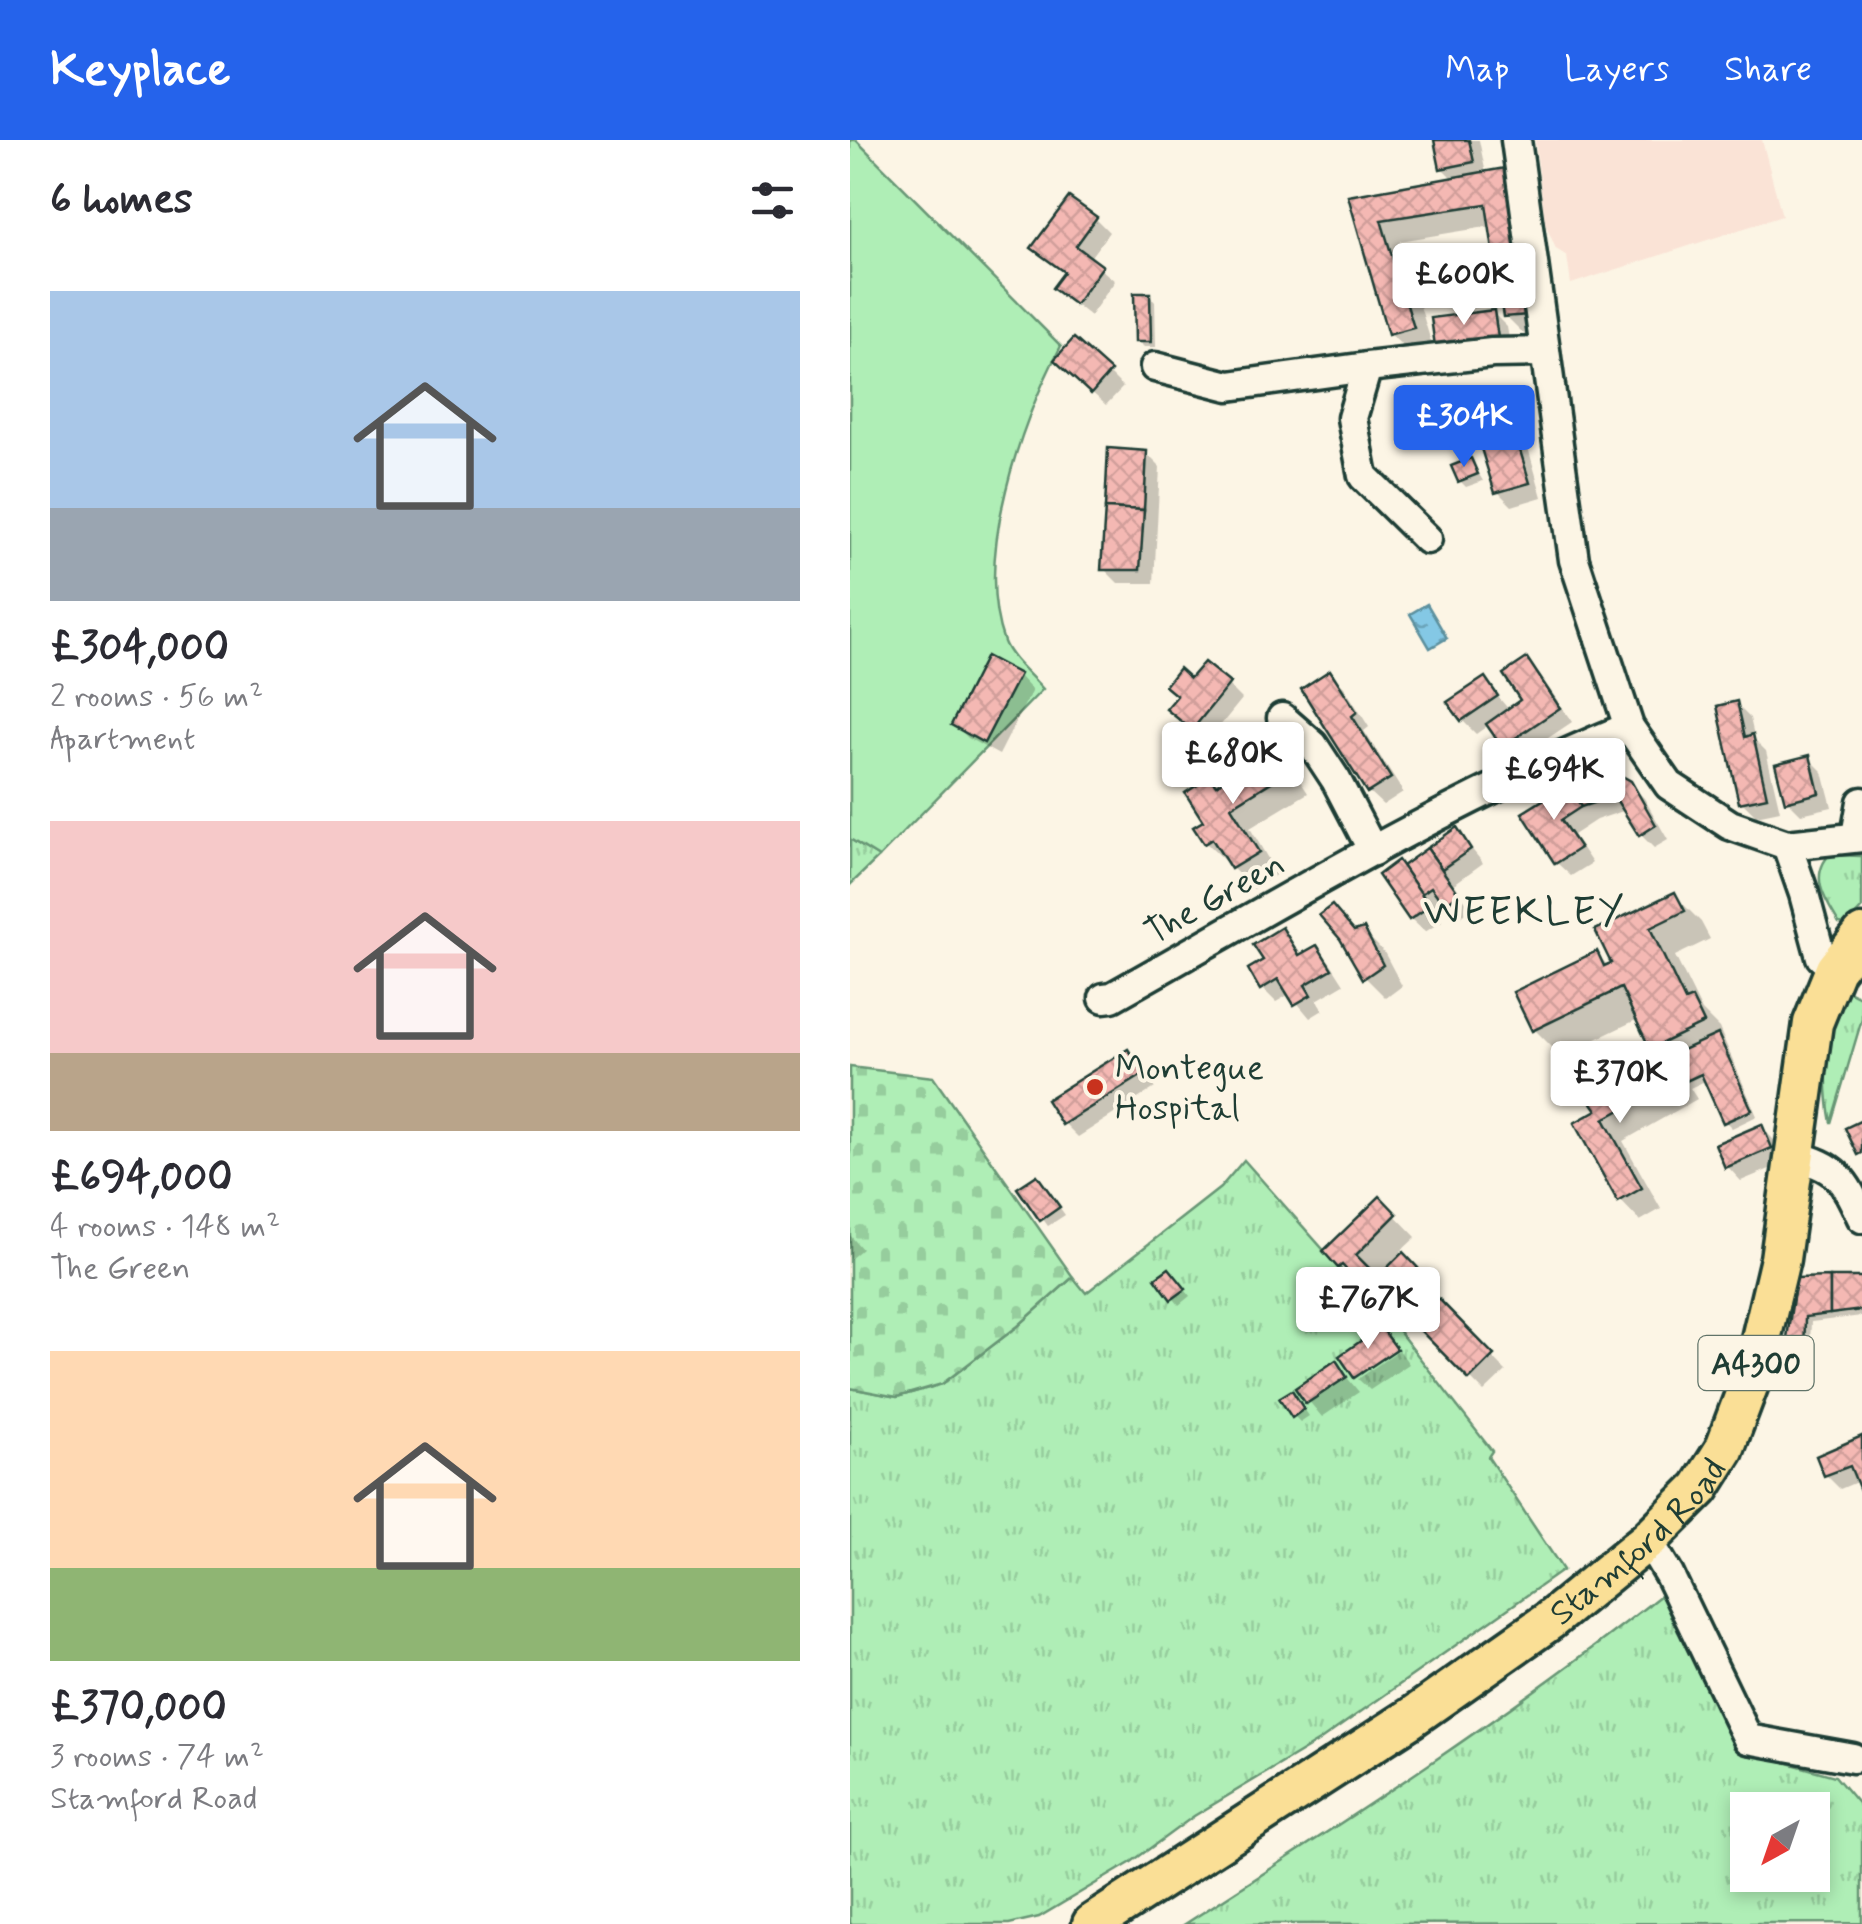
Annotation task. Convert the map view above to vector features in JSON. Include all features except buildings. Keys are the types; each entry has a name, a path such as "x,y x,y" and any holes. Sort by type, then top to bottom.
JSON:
{"main road":[{"name":"Stamford Road","path":"1092,1924 1206,1854 1550,1621 1648,1540 1700,1488 1740,1416 1753,1373 1780,1258 1813,1024 1835,969 1862,935"}],"street":[{"path":"1516,140 1574,560 1629,727 1669,786 1730,825 1786,845 1859,836 1862,802"},
{"path":"1155,367 1229,386 1366,367 1545,352"},
{"path":"1366,367 1352,418 1363,476 1426,539"},
{"path":"1282,718 1313,746 1373,850"},
{"name":"The Green","path":"1104,998 1373,850 1553,758 1629,727"},
{"path":"1786,845 1821,957 1835,969"},
{"path":"1794,1156 1824,1163 1850,1192 1862,1218"},
{"path":"1648,1540 1748,1738 1853,1758"}],"shaded area":[{"path":"1535,140 1762,140 1782,216 1571,284 1567,256 1556,249 1545,223"}],"green space":[{"path":"850,140 856,140 1061,346 1017,451 998,531 994,571 996,608 1004,642 1043,689 879,857 850,839"},
{"path":"850,839 879,857 850,885"},
{"path":"1829,855 1862,856 1862,908 1847,924 1839,923 1822,889 1820,872"},
{"path":"1844,989 1862,998 1862,1019 1831,1123 1828,1056"},
{"path":"850,1067 933,1077 1073,1277 1018,1326 942,1384 897,1397 850,1388"},
{"path":"1244,1160 1360,1291 1345,1304 1359,1319 1377,1303 1492,1451 1488,1457 1563,1570 1319,1741 1194,1816 1130,1863 1039,1917 1009,1924 850,1924 850,1388 897,1397 942,1384 1018,1326 1073,1277 1086,1293 1220,1188"},
{"path":"1661,1595 1735,1736 1734,1748 1835,1776 1862,1808 1862,1923 1185,1924 1427,1766"}],"water":[{"path":"1427,604 1447,638 1430,648 1410,614"}],"place":[{"name":"Montegue Hospital","path":"1095,1087"}],"district":[{"name":"WEEKLEY","path":"1525,910"}]}
